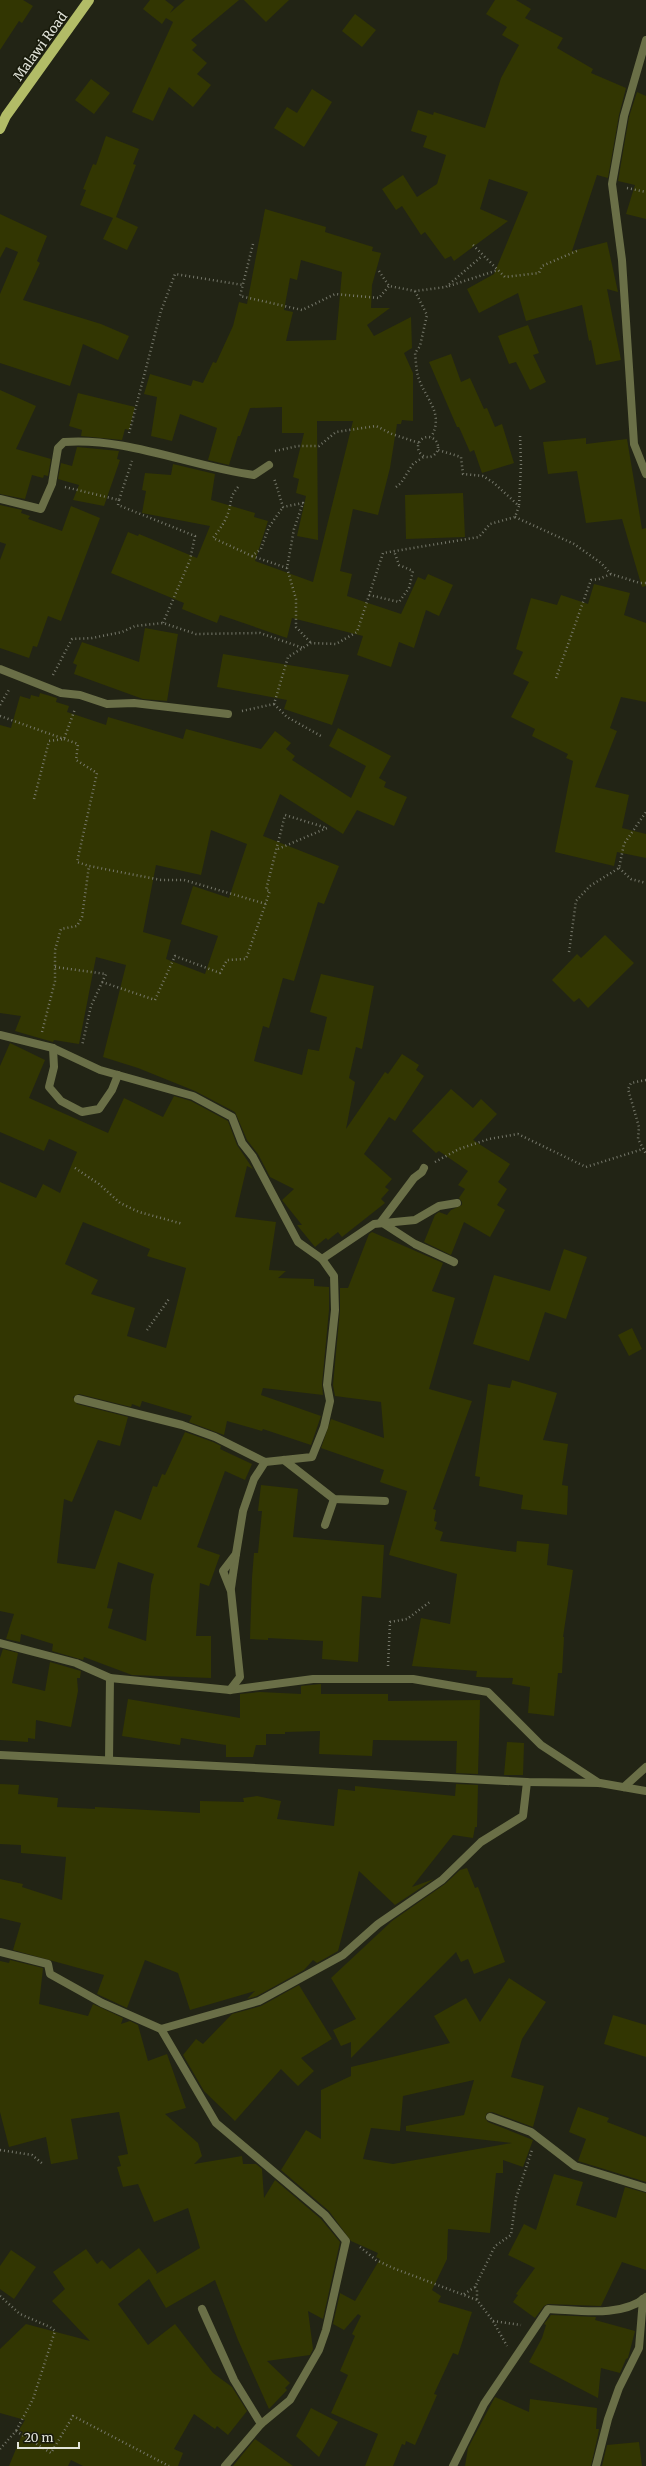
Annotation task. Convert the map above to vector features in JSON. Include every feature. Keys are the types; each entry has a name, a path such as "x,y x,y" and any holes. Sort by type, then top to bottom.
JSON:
{"main road":[{"name":"Malawi Road","path":"0,129 6,116 89,0"}],"street":[{"path":"646,40 624,116 612,184 622,260 634,444 646,474"},
{"path":"0,499 41,509 52,484 58,448 64,442 80,441 136,449 254,475 269,465"},
{"path":"0,669 61,693 80,695 107,704 134,703 228,714"},
{"path":"0,1035 53,1048 100,1070 193,1096 232,1117 242,1143 253,1157 298,1242 322,1259 334,1276 335,1310 327,1386 330,1401 324,1427 312,1457 264,1462 215,1437 182,1425 78,1399"},
{"path":"53,1048 54,1067 49,1087 61,1101 82,1112 99,1109 112,1090 118,1075"},
{"path":"381,1222 414,1178 422,1172 424,1168"},
{"path":"322,1259 366,1228 381,1222 400,1223 415,1220 439,1206 457,1204"},
{"path":"381,1222 415,1244 454,1262"},
{"path":"284,1460 334,1499 385,1500"},
{"path":"230,1690 240,1676 231,1591 223,1571 236,1554 243,1511 254,1479 264,1462"},
{"path":"325,1525 334,1499"},
{"path":"0,1643 76,1663 110,1678 230,1690 313,1678 412,1679 488,1692 541,1745 600,1783"},
{"path":"109,1760 110,1678"},
{"path":"0,1755 527,1782 600,1783 646,1791"},
{"path":"624,1786 646,1767"},
{"path":"161,2029 259,2001 343,1955 378,1924 442,1880 481,1842 523,1816 527,1782"},
{"path":"0,1952 48,1964 50,1974 102,2003 161,2029 216,2123 325,2214 346,2241 326,2330 319,2350 290,2400 261,2424 225,2466"},
{"path":"490,2117 516,2125 537,2136 575,2166 646,2188"},
{"path":"454,2466 484,2404 548,2309 599,2311 621,2308 644,2298 639,2348 619,2388 608,2419 596,2466"},
{"path":"202,2309 234,2380 261,2424"}],"path":[{"path":"253,244 240,296 302,310 335,294 379,298 389,286"},
{"path":"473,245 482,256 505,277 539,273 542,266 579,250"},
{"path":"446,286 482,256"},
{"path":"380,271 389,286 416,291 446,286 498,270"},
{"path":"125,448 137,396 161,311 175,274 243,285"},
{"path":"416,291 427,315 420,346 415,353 419,379 433,403 435,421 434,431 430,437"},
{"path":"283,507 269,465 268,452 298,446 319,446 336,432 376,426 392,434 419,442"},
{"path":"515,517 519,506 521,465 520,434"},
{"path":"419,442 424,438 430,437 436,441 438,450"},
{"path":"419,442 420,452 425,456"},
{"path":"136,449 118,505 195,536 190,560 163,623"},
{"path":"438,450 461,456 463,474 483,476 494,482 519,506"},
{"path":"396,487 401,483 413,464 425,456 434,455 438,450"},
{"path":"248,474 230,496 229,509 225,520 213,538 252,556 287,568"},
{"path":"52,484 119,500"},
{"path":"252,556 261,549 269,528 283,507 303,503 294,529 287,568 296,599 296,627 311,643"},
{"path":"274,704 288,657 311,643 336,644 357,632 383,553 479,537 490,524 515,517 574,544 601,564 610,574 640,583 646,583"},
{"path":"369,595 399,602 409,588 413,571 399,566 394,551"},
{"path":"556,678 591,580 599,579 610,574"},
{"path":"47,687 72,639 92,638 122,632 135,626 163,623 196,634 260,633 303,648"},
{"path":"0,705 18,676"},
{"path":"64,739 80,695"},
{"path":"228,714 274,704"},
{"path":"274,704 287,717 321,736"},
{"path":"0,716 78,744 76,760 97,773 77,862 89,866 161,880 184,880 266,904"},
{"path":"34,799 49,741 64,739"},
{"path":"569,952 576,901 590,886 619,868 624,844 646,812"},
{"path":"102,982 155,1000 175,956 220,973 227,960 246,959 270,891 266,890 278,849 285,815 327,828 278,849"},
{"path":"39,1044 55,981 55,950 61,929 77,926 82,917 89,866"},
{"path":"619,868 631,879 646,883"},
{"path":"55,967 106,974 91,1006 84,1040"},
{"path":"646,1080 631,1084 628,1089 639,1127 638,1139 646,1154"},
{"path":"424,1168 459,1149 489,1139 518,1134 586,1167 643,1149"},
{"path":"75,1168 99,1184 120,1203 139,1212 183,1224"},
{"path":"147,1330 169,1299"},
{"path":"388,1679 390,1622 407,1619 431,1601"},
{"path":"464,2294 475,2287 495,2246 511,2235 516,2198 537,2136"},
{"path":"0,2150 32,2155 43,2164"},
{"path":"346,2245 359,2246 376,2260 393,2268 477,2300 493,2321 515,2358"},
{"path":"475,2287 477,2290 477,2300"},
{"path":"0,2296 20,2314 55,2331 32,2399 16,2431 0,2449"},
{"path":"493,2321 536,2327"},
{"path":"16,2431 51,2453 73,2416 169,2466"}],"building":[{"path":"0,0 23,0 33,6 22,23 19,21 0,50"},
{"path":"150,0 165,0 174,7 170,13 185,0 239,0 191,40 197,45 192,50 207,63 197,74 211,85 193,107 169,87 153,121 132,112 173,22 166,18 162,24 143,9"},
{"path":"244,0 289,0 266,22"},
{"path":"495,0 516,0 531,9 525,18 563,38 557,48 593,69 591,73 626,88 619,115 608,178 597,175 572,251 607,242 618,292 607,289 621,360 596,365 591,340 589,341 582,305 526,321 518,293 479,313 467,289 494,274 528,192 489,179 480,209 508,221 454,261 451,256 445,259 425,232 421,235 402,206 396,210 382,189 403,175 417,197 437,184 446,155 423,147 427,136 411,131 418,110 433,115 434,112 485,128 501,78 519,45 502,35 507,27 486,14"},
{"path":"355,14 376,30 362,47 342,31"},
{"path":"91,79 110,93 94,114 75,100"},
{"path":"312,89 332,102 304,147 274,128 287,107 297,113"},
{"path":"637,92 646,96 646,219 626,214 635,185 618,181 629,117"},
{"path":"106,136 139,149 133,164 136,165 116,217 138,227 127,250 103,239 113,218 80,205 86,190 83,189 93,164 96,165"},
{"path":"265,209 326,227 325,232 373,247 372,251 381,253 372,285 371,308 390,308 367,325 374,336 411,317 412,348 404,353 413,373 413,421 402,420 401,424 397,424 390,468 378,515 353,509 340,571 352,574 347,596 401,614 418,577 425,580 428,574 453,585 439,616 426,610 414,648 399,642 391,667 357,655 363,636 292,618 287,638 220,615 217,623 182,609 184,603 111,573 128,532 138,536 139,534 197,558 210,526 142,513 146,491 142,490 145,473 171,475 173,464 215,474 211,500 255,513 254,517 268,521 255,561 313,582 353,421 317,421 318,540 297,536 306,496 296,493 299,479 293,477 304,433 282,433 282,407 250,408 240,436 238,436 229,465 208,460 217,428 180,414 172,441 151,436 157,397 144,394 150,374 191,386 193,380 203,383 213,362 216,363 233,326 239,302 247,304","holes":["301,260 342,272 336,340 286,341 293,312 284,310 290,278 297,280"]},
{"path":"0,214 47,236 37,261 40,263 23,300 101,324 129,336 118,360 83,344 70,386 0,363 0,294 18,252 6,247 0,258"},
{"path":"528,325 539,353 533,355 546,382 530,390 516,362 509,364 498,336"},
{"path":"451,354 461,382 470,378 484,409 487,408 495,427 502,424 514,463 482,473 474,450 470,452 459,427 457,427 429,362"},
{"path":"0,390 36,406 16,449 51,459 48,476 44,475 43,478 32,475 25,499 0,494"},
{"path":"78,393 135,407 129,430 125,429 122,440 81,436 82,430 69,426"},
{"path":"586,438 586,444 627,439 642,529 646,528 646,586 642,587 622,519 586,523 577,471 548,474 543,442"},
{"path":"77,447 119,451 117,459 120,460 104,506 73,500 79,485 58,479 61,463 72,466"},
{"path":"463,493 465,537 406,539 405,495"},
{"path":"0,505 22,510 21,513 30,516 28,519 62,531 71,506 100,518 61,621 48,616 37,647 33,646 29,658 0,648 0,560 6,544 0,542"},
{"path":"594,584 630,593 624,615 646,623 646,702 621,697 610,728 617,731 595,787 629,795 622,828 646,834 646,858 617,852 614,866 555,852 573,761 566,758 568,754 532,736 535,729 511,717 529,682 513,674 523,652 516,649 531,598 557,605 561,595 588,604"},
{"path":"145,628 178,634 167,701 143,699 74,674 77,665 73,663 82,642 139,662"},
{"path":"223,654 349,675 332,725 284,709 287,700 217,687"},
{"path":"40,693 57,698 56,702 69,706 67,712 106,725 108,717 183,739 186,729 261,749 275,731 291,743 286,749 295,756 292,760 351,798 366,766 329,746 338,728 391,756 379,778 386,782 384,787 407,797 394,826 357,810 343,834 280,794 263,836 339,866 324,904 318,902 294,981 283,978 269,1028 263,1026 254,1061 302,1075 308,1049 319,1051 327,1017 310,1012 321,974 374,986 362,1049 356,1047 349,1078 355,1082 346,1129 385,1072 388,1074 402,1054 419,1065 416,1070 424,1076 395,1121 389,1117 364,1154 392,1179 385,1187 389,1190 381,1199 385,1203 342,1237 338,1232 328,1240 326,1238 315,1247 297,1225 302,1225 282,1200 294,1189 270,1177 258,1154 247,1140 235,1112 195,1091 138,1068 103,1057 126,965 96,957 79,1044 54,1040 53,1042 15,1031 21,1016 0,1013 0,725 11,728 20,696 30,699 31,695 39,697","holes":["211,830 247,844 229,898 193,886 181,924 218,936 205,974 166,959 171,940 143,932 156,865 201,875"]},
{"path":"605,935 634,963 588,1008 579,998 574,1002 552,980 577,954 581,958"},
{"path":"10,1043 45,1060 29,1098 108,1133 124,1098 163,1117 174,1096 191,1101 228,1121 237,1145 253,1169 247,1166 235,1217 276,1222 269,1270 286,1271 278,1278 314,1279 314,1286 329,1287 329,1310 322,1384 323,1395 263,1388 261,1395 321,1416 311,1445 263,1429 262,1431 227,1421 224,1435 189,1422 192,1416 142,1401 140,1407 132,1404 131,1407 79,1394 73,1397 77,1404 128,1417 120,1446 98,1440 72,1502 64,1499 57,1563 95,1569 115,1510 141,1520 153,1486 157,1487 162,1474 165,1475 185,1432 213,1442 221,1446 220,1449 252,1464 245,1480 225,1471 197,1547 220,1555 209,1586 200,1583 196,1636 211,1636 211,1678 132,1675 84,1657 83,1660 52,1651 53,1644 21,1634 20,1642 6,1639 14,1614 0,1611 0,1182 36,1198 43,1184 60,1193 77,1152 49,1139 44,1151 0,1132 0,1066","holes":["83,1222 150,1249 147,1256 186,1268 166,1348 127,1336 135,1308 91,1294 98,1280 65,1264","118,1562 154,1574 151,1585 146,1641 108,1628 113,1609 107,1608"]},
{"path":"451,1089 473,1108 481,1099 497,1114 473,1140 510,1164 498,1182 507,1189 497,1205 505,1210 490,1237 464,1222 451,1255 424,1242 435,1215 439,1212 447,1215 451,1210 462,1205 459,1198 465,1189 458,1185 468,1171 439,1151 436,1153 412,1131"},
{"path":"372,1232 443,1263 432,1291 455,1298 429,1389 472,1401 433,1509 436,1510 434,1521 437,1522 435,1529 443,1532 440,1541 516,1552 517,1541 549,1544 547,1565 573,1570 563,1637 562,1673 558,1673 554,1716 528,1713 530,1687 512,1684 513,1678 476,1677 477,1671 412,1666 421,1618 450,1624 457,1574 389,1555 407,1491 380,1482 384,1470 321,1448 331,1419 384,1438 381,1402 335,1396 333,1385 340,1310 340,1288 348,1288 369,1234"},
{"path":"564,1249 587,1257 566,1319 545,1312 529,1361 473,1344 494,1275 550,1291"},
{"path":"632,1328 642,1349 629,1356 618,1335"},
{"path":"512,1380 557,1393 543,1440 568,1444 562,1485 568,1486 567,1515 521,1509 523,1495 479,1486 480,1477 475,1476 488,1384 510,1388"},
{"path":"261,1485 298,1489 293,1537 384,1545 381,1598 362,1596 358,1662 322,1659 323,1641 268,1638 268,1640 250,1639 254,1553 258,1553 262,1511 258,1511"},
{"path":"3,1649 18,1653 12,1683 45,1691 50,1662 81,1671 80,1678 77,1678 78,1691 71,1727 36,1720 35,1739 28,1738 28,1742 0,1740 0,1658"},
{"path":"321,1684 321,1694 388,1694 388,1701 480,1700 478,1774 456,1773 457,1741 373,1740 372,1756 319,1754 320,1731 285,1732 285,1734 266,1734 266,1745 256,1745 253,1757 226,1757 226,1745 181,1738 180,1745 122,1736 128,1699 240,1718 240,1694 260,1692 301,1694 301,1686"},
{"path":"507,1742 524,1743 523,1775 504,1775"},
{"path":"0,1784 19,1785 18,1794 58,1798 57,1807 95,1809 95,1807 200,1813 200,1801 244,1802 243,1798 257,1796 281,1801 277,1819 334,1826 338,1789 355,1791 355,1786 455,1796 456,1784 478,1785 477,1827 475,1827 473,1838 453,1835 412,1887 434,1879 395,1905 359,1871 338,1951 317,1963 313,1960 304,1970 257,1996 247,1999 255,1991 190,2010 178,1973 145,1960 127,2008 97,1994 104,1975 13,1950 21,1923 0,1918 0,1879 23,1884 22,1887 62,1900 66,1857 21,1853 21,1845 0,1844"},
{"path":"467,1868 475,1888 478,1887 505,1962 474,1974 468,1959 461,1962 456,1952 351,2058 351,2042 341,2046 333,2030 356,2019 331,1978 392,1921 445,1884 460,1870"},
{"path":"10,1960 43,1968 39,2004 88,2016 93,2004 123,2018 121,2024 130,2021 138,2025 148,2061 167,2054 186,2108 165,2114 198,2143 202,2156 194,2164 242,2156 243,2164 256,2164 262,2169 264,2198 275,2180 321,2219 340,2242 323,2319 308,2311 313,2349 310,2355 267,2361 290,2383 285,2388 287,2390 269,2409 238,2340 215,2280 166,2308 149,2279 118,2304 148,2345 175,2324 213,2373 232,2387 247,2411 228,2435 217,2426 215,2429 194,2414 174,2449 183,2453 178,2466 83,2466 71,2460 68,2466 9,2466 23,2432 19,2430 25,2420 0,2413 0,2349 26,2324 90,2341 52,2301 65,2289 53,2272 86,2249 97,2264 102,2260 110,2269 139,2248 157,2272 156,2274 200,2248 188,2208 154,2222 138,2184 123,2187 117,2167 121,2166 118,2156 128,2154 119,2112 71,2119 78,2159 51,2164 46,2137 9,2147 0,2112 0,1961 9,1963"},
{"path":"509,1978 546,2002 522,2039 511,2077 544,2086 533,2127 492,2112 487,2113 485,2118 488,2122 533,2140 523,2167 503,2160 503,2173 496,2173 490,2233 448,2229 447,2259 432,2290 441,2296 438,2302 472,2312 458,2355 453,2353 434,2394 437,2395 415,2445 406,2441 405,2445 402,2444 393,2466 365,2466 378,2434 331,2413 348,2375 340,2371 355,2336 352,2334 361,2316 358,2314 344,2330 333,2324 340,2293 355,2301 380,2259 376,2257 378,2253 351,2241 329,2211 281,2170 306,2130 321,2139 321,2090 351,2076 351,2067 450,2043 434,2016 466,1998 480,2022","holes":["474,2080 464,2115 406,2126 406,2131 512,2143 393,2164 363,2159 371,2128 400,2131 403,2096"]},
{"path":"299,1985 332,2039 301,2058 314,2071 298,2086 281,2069 235,2121 204,2091 183,2055 196,2039 203,2044 232,2014 261,2006"},
{"path":"613,2015 646,2025 646,2057 604,2044"},
{"path":"578,2107 609,2118 607,2122 646,2137 646,2182 578,2161 586,2139 569,2132"},
{"path":"554,2174 583,2182 576,2205 616,2218 625,2187 646,2193 646,2270 622,2262 601,2306 548,2304 544,2306 535,2318 513,2302 518,2295 516,2294 535,2268 508,2255 524,2224 536,2230"},
{"path":"11,2250 36,2267 14,2299 0,2289 0,2266"},
{"path":"551,2315 596,2317 595,2320 635,2331 628,2358 626,2359 620,2373 601,2368 598,2398 529,2362 542,2338 546,2325 544,2324"},
{"path":"495,2397 529,2412 530,2399 597,2408 596,2429 599,2429 591,2466 465,2466 468,2448"},
{"path":"311,2408 338,2422 319,2457 296,2436"},
{"path":"255,2439 293,2466 233,2466"},
{"path":"639,2442 642,2466 602,2466 607,2445"}]}
